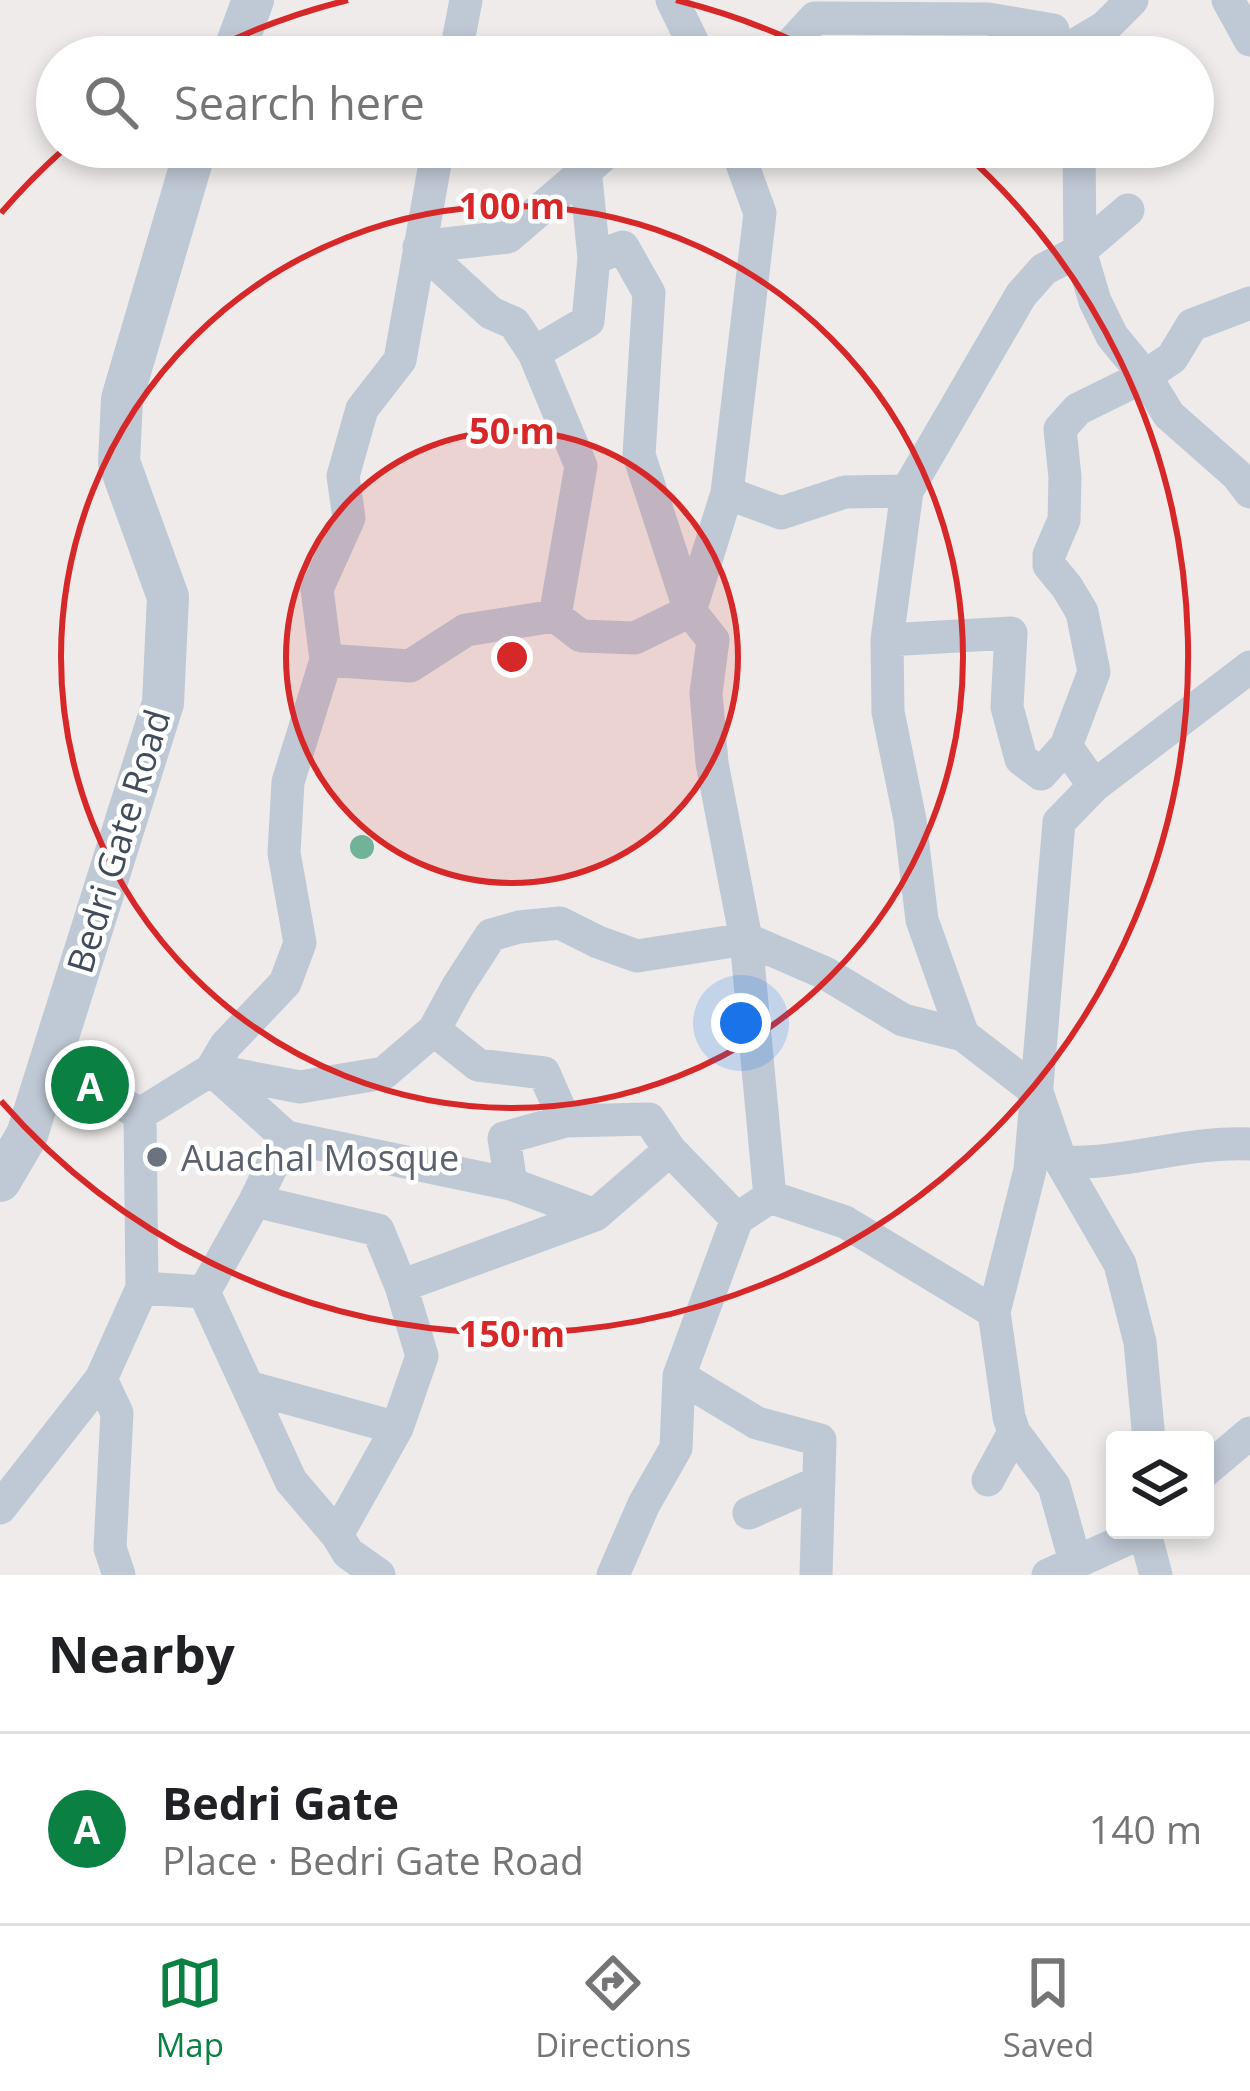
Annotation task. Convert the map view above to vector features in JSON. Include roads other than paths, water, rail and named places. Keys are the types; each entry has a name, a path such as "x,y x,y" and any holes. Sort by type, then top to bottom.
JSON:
{"street":[{"path":"240,36 253,0"},
{"path":"459,36 466,0"},
{"path":"672,0 690,36"},
{"path":"798,36 815,18 988,19 1056,35 1105,27 1132,0"},
{"path":"1228,0 1250,40"},
{"name":"Bedri Gate Road","path":"0,1181 27,1135 163,703 168,597 118,462 122,399 190,168"},
{"path":"140,1114 212,1070 226,1045 285,983 300,943 284,853 288,782 326,660 317,589 350,518 343,476 362,409 400,360 434,168"},
{"path":"419,247 508,237 586,168"},
{"path":"534,353 588,321 598,168"},
{"path":"326,660 410,666 466,630 555,616 581,636 635,638 690,611 727,494 760,213 744,168"},
{"path":"1078,168 1080,251 1112,336 1169,415 1250,492"},
{"path":"963,1035 922,920 910,820 888,712 887,640 907,491 1021,295 1044,269 1080,251 1128,210"},
{"path":"419,247 490,313 514,323 534,353 581,466 555,616"},
{"path":"594,257 623,247 649,293 638,455 690,611 713,640 706,693 712,763 746,939 770,1197"},
{"path":"887,640 1011,633 1007,707 1022,759 1041,774 1066,746 1094,672 1082,612 1049,566 1048,555 1064,520 1060,429 1078,409 1172,358 1192,326 1250,303"},
{"path":"581,466 638,455"},
{"path":"727,494 781,513 845,492 907,491"},
{"path":"1127,1539 1061,1568 1054,1486 1014,1432 994,1312 1030,1170 1059,822 1094,786 1250,667"},
{"path":"1066,746 1094,786"},
{"path":"212,1070 300,1087 384,1073 434,1030 491,935 519,927 560,922 638,956 746,939 825,973 903,1020 963,1035 1037,1092 1061,1162 1120,1264 1140,1342 1148,1431"},
{"path":"434,1030 478,1065 544,1073 565,1120"},
{"path":"49,1061 140,1114"},
{"path":"212,1070 286,1137 511,1184 595,1215"},
{"path":"0,1508 101,1379 142,1288 140,1114"},
{"path":"511,1184 503,1138 565,1120 649,1119 670,1150 737,1219"},
{"path":"204,1292 286,1137"},
{"path":"1061,1162 1250,1144"},
{"path":"401,1286 595,1215 670,1150"},
{"path":"613,1575 644,1504 676,1448 679,1376 737,1219 770,1197"},
{"path":"770,1197 845,1222 994,1312"},
{"path":"255,1202 378,1230 422,1356 398,1428 337,1535"},
{"path":"142,1288 204,1292"},
{"path":"204,1292 291,1480 348,1552 379,1575"},
{"path":"679,1376 757,1423 820,1440 816,1575"},
{"path":"101,1379 116,1413 110,1548 119,1575"},
{"path":"248,1387 398,1428"},
{"path":"988,1480 1014,1432"},
{"path":"1214,1463 1250,1433"},
{"path":"749,1514 819,1482"},
{"path":"1147,1539 1156,1575"}],"place":[{"name":"Bedri Gate","path":"90,1085"},
{"name":"Auachal Mosque","path":"157,1157"}]}
